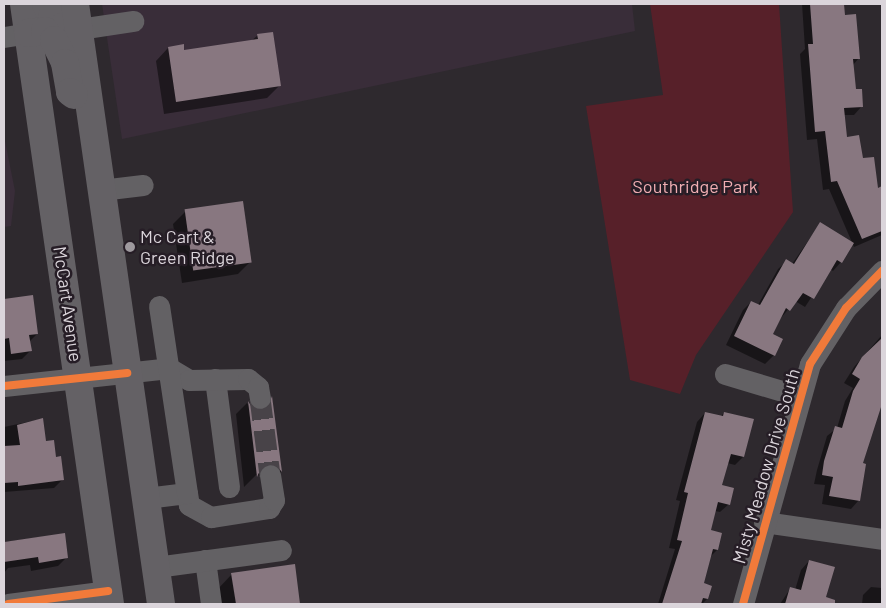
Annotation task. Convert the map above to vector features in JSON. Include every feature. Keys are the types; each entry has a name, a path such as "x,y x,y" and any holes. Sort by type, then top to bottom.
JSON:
{"main road":[{"name":"McCart Avenue","path":"24,4 16,35 79,376 109,598"},
{"path":"46,4 52,17 62,27 77,16 161,604"},
{"path":"16,35 45,31 54,40 65,63 70,92 90,109"}],"street":[{"path":"77,16 133,21"},
{"path":"101,190 143,185"},
{"name":"Misty Meadow Drive South","path":"743,604 799,396 810,364 826,336 846,308 882,271"},
{"path":"159,306 189,505 211,517 269,508 274,500 270,475"},
{"path":"4,386 79,376 169,368 189,380 248,379 258,387 260,398"},
{"path":"725,374 799,396"},
{"path":"215,379 229,487"},
{"path":"146,498 187,493"},
{"path":"764,522 882,539"},
{"path":"156,567 281,550"},
{"path":"205,560 211,604"},
{"path":"8,604 109,598"}],"shaded area":[{"path":"102,4 632,4 635,31 122,139"},
{"path":"4,136 15,191 11,226 4,227"}],"green space":[{"name":"Southridge Park","path":"650,4 779,4 793,212 696,355 680,394 630,380 586,106 663,95"}],"building":[{"path":"810,4 844,4 845,15 856,14 860,59 853,59 856,89 862,89 863,107 844,108 847,137 859,135 863,158 874,157 878,188 882,186 882,231 862,239 837,181 831,182 825,131 815,132 808,44 813,44"},
{"path":"273,32 281,86 176,102 168,47 184,44 184,50 258,39 257,34"},
{"path":"243,201 252,262 193,271 185,209"},
{"path":"820,222 854,243 842,263 837,260 814,299 803,293 790,311 786,308 773,334 783,339 775,356 734,336 751,301 760,305 786,259 794,264"},
{"path":"33,295 38,334 29,335 32,351 11,354 9,338 4,339 4,299"},
{"path":"882,338 882,404 863,463 866,464 860,501 829,496 833,477 822,475 824,461 835,426 842,428 853,391 860,379 852,374 862,357"},
{"path":"272,396 282,472 275,464 268,463 262,466 257,477 248,401 251,406 262,410 268,407"},
{"path":"705,412 723,416 724,412 754,419 744,457 731,454 722,485 734,488 730,505 718,502 711,530 722,533 718,550 713,549 704,583 712,586 708,599 703,598 701,604 662,604 682,541 677,540 688,493 684,492"},
{"path":"43,418 46,441 54,440 56,457 61,456 64,480 18,486 18,482 4,483 4,446 20,445 17,425"},
{"path":"65,533 68,558 39,563 38,557 4,562 4,542"},
{"path":"809,560 835,567 826,597 835,600 835,604 785,604 790,587 801,590"},
{"path":"295,564 300,604 236,604 231,573"}],"tunnel":[{"path":"260,398 270,475"}],"cycle path":[{"path":"743,604 810,364 846,308 882,271"},
{"path":"4,386 127,373"},
{"path":"8,604 108,591"}],"place":[{"name":"Mc Cart & Green Ridge","path":"130,247"}]}
